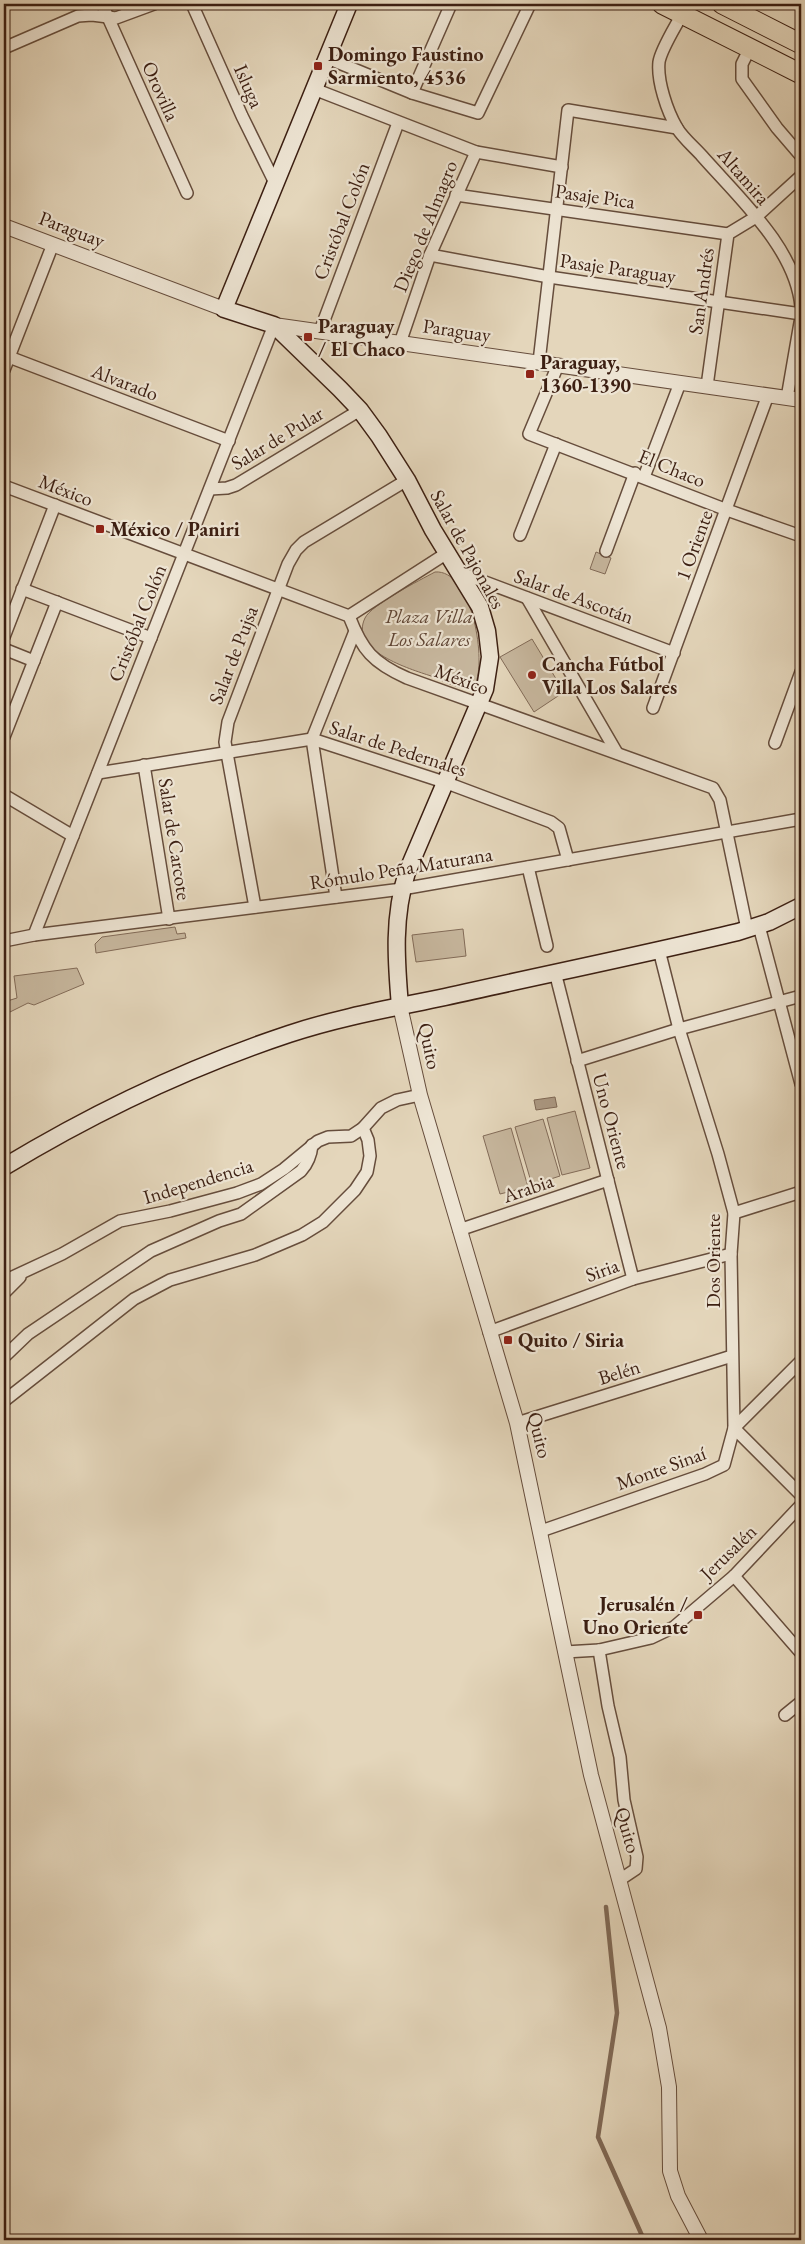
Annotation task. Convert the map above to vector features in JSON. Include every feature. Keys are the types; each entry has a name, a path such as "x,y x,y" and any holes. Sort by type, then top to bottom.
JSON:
{"highway":[{"path":"733,6 801,44"},
{"path":"672,7 801,74"}],"main road":[{"path":"224,309 349,4"},
{"name":"Paraguay","path":"224,309 274,325"},
{"name":"Salar de Pajonales","path":"274,325 360,410 407,480 447,553 480,607 489,645 489,673 480,705 402,889 396,936 400,1006"},
{"path":"759,926 801,906"},
{"path":"4,1168 92,1117 226,1057 316,1026 759,926 801,922"}],"street":[{"name":"Orovilla","path":"102,4 187,193"},
{"path":"4,48 78,16 122,17 154,4"},
{"name":"Isluga","path":"192,4 242,116 275,183"},
{"path":"412,93 451,4"},
{"path":"326,58 412,93 478,113 530,4"},
{"name":"Altamira","path":"672,7 660,60 659,79 677,128 756,217 785,257 800,289 801,307"},
{"path":"750,48 742,64 742,79 777,128 801,156"},
{"name":"Pasaje Pica","path":"314,89 476,152 562,167"},
{"path":"539,362 568,110 677,128"},
{"name":"Cristóbal Colón","path":"320,331 398,123"},
{"name":"Diego de Almagro","path":"400,343 430,254 476,152"},
{"name":"San Andrés","path":"707,386 728,234 756,217 801,176"},
{"name":"Pasaje Pica","path":"456,195 728,234"},
{"name":"Paraguay","path":"4,226 224,309"},
{"path":"4,370 53,244"},
{"name":"Pasaje Paraguay","path":"430,254 549,277 801,316"},
{"path":"787,398 801,316"},
{"name":"Cristóbal Colón","path":"34,936 274,325"},
{"name":"Paraguay","path":"274,325 801,400"},
{"name":"Alvarado","path":"9,356 228,441"},
{"name":"El Chaco","path":"558,365 529,434 727,510 801,536"},
{"path":"606,551 680,383"},
{"name":"1 Oriente","path":"653,708 768,395"},
{"name":"Salar de Pular","path":"210,489 227,488 236,485 360,410"},
{"path":"520,535 556,444"},
{"name":"Salar de Pujsa","path":"255,907 227,753 225,735 228,722 288,564 299,546 407,480"},
{"name":"México","path":"4,486 349,616 365,650 384,668 407,678 713,788 720,800 726,834 759,926 801,1084"},
{"path":"4,637 55,506"},
{"path":"349,616 447,553"},
{"name":"Salar de Ascotán","path":"461,574 674,653"},
{"path":"22,589 151,638"},
{"path":"527,598 617,753"},
{"path":"4,737 57,602"},
{"path":"336,897 312,739 355,631"},
{"path":"4,649 34,661"},
{"path":"775,743 801,672"},
{"name":"Salar de Pedernales","path":"98,772 312,739 446,783 555,824 560,832 568,860"},
{"name":"Salar de Carcote","path":"144,765 169,919"},
{"path":"4,795 73,836"},
{"name":"Rómulo Peña Maturana","path":"4,941 402,889 801,820"},
{"path":"528,867 546,946"},
{"name":"Dos Oriente","path":"659,950 679,1029 718,1154 734,1214 731,1254 734,1428"},
{"name":"Uno Oriente","path":"555,972 633,1279"},
{"path":"577,1061 679,1029 801,996"},
{"name":"Quito","path":"400,1006 420,1095 517,1423 592,1775 659,2028 669,2087 669,2143 672,2182 701,2240"},
{"name":"Independencia","path":"4,1281 25,1272 120,1221 170,1211 236,1193 261,1184 284,1169 318,1140 328,1137 351,1136 363,1128 381,1108 397,1100 420,1095"},
{"path":"4,1401 134,1299 170,1280 255,1255 302,1235 323,1222 355,1190 367,1172 370,1156 368,1140 363,1128"},
{"path":"4,1357 28,1334 151,1251 219,1221 241,1214 301,1171 312,1154 312,1145"},
{"name":"Arabia","path":"459,1230 608,1180"},
{"path":"734,1214 801,1192"},
{"name":"Siria","path":"489,1332 633,1279 731,1254"},
{"path":"4,1293 25,1272"},
{"name":"Belén","path":"517,1423 732,1356"},
{"name":"Monte Sinaí","path":"541,1530 705,1474 724,1465 734,1428 801,1361"},
{"path":"734,1428 801,1495"},
{"name":"Jerusalén","path":"565,1652 599,1650 651,1638 674,1627 734,1576 801,1505"},
{"path":"734,1576 801,1653"},
{"name":"Quito","path":"599,1650 608,1706 620,1757 624,1800 637,1857 636,1869 621,1879"},
{"path":"785,1715 801,1702"}],"green space":[{"path":"596,552 611,558 605,574 590,569"},
{"name":"Plaza Villa Los Salares","path":"435,572 448,575 458,584 473,616 479,653 479,670 476,682 467,688 453,685 410,669 384,657 373,649 366,640 362,630 365,618 376,606"},
{"name":"Cancha Fútbol Villa Los Salares","path":"532,639 564,692 534,712 500,657"},
{"path":"175,927 177,934 185,933 186,938 96,953 95,944 102,937"},
{"path":"463,929 466,956 416,962 412,935"},
{"path":"77,968 84,984 34,1005 28,1003 4,1015 4,1002 17,998 14,976"},
{"path":"575,1111 590,1168 562,1175 547,1118"},
{"path":"543,1119 560,1176 532,1185 515,1127"},
{"path":"511,1128 528,1187 500,1194 483,1136"}],"shaded area":[{"path":"555,1097 557,1107 536,1110 534,1100"}],"waterway":[{"path":"606,1907 617,2013 598,2137 644,2240"}],"place":[{"name":"Domingo Faustino Sarmiento, 4536","path":"318,66"},
{"name":"Paraguay / El Chaco","path":"308,337"},
{"name":"Paraguay, 1360-1390","path":"530,374"},
{"name":"México / Paniri","path":"100,529"},
{"name":"Cancha Fútbol Villa Los Salares","path":"532,675"},
{"name":"Quito / Siria","path":"508,1340"},
{"name":"Jerusalén / Uno Oriente","path":"698,1615"}]}
